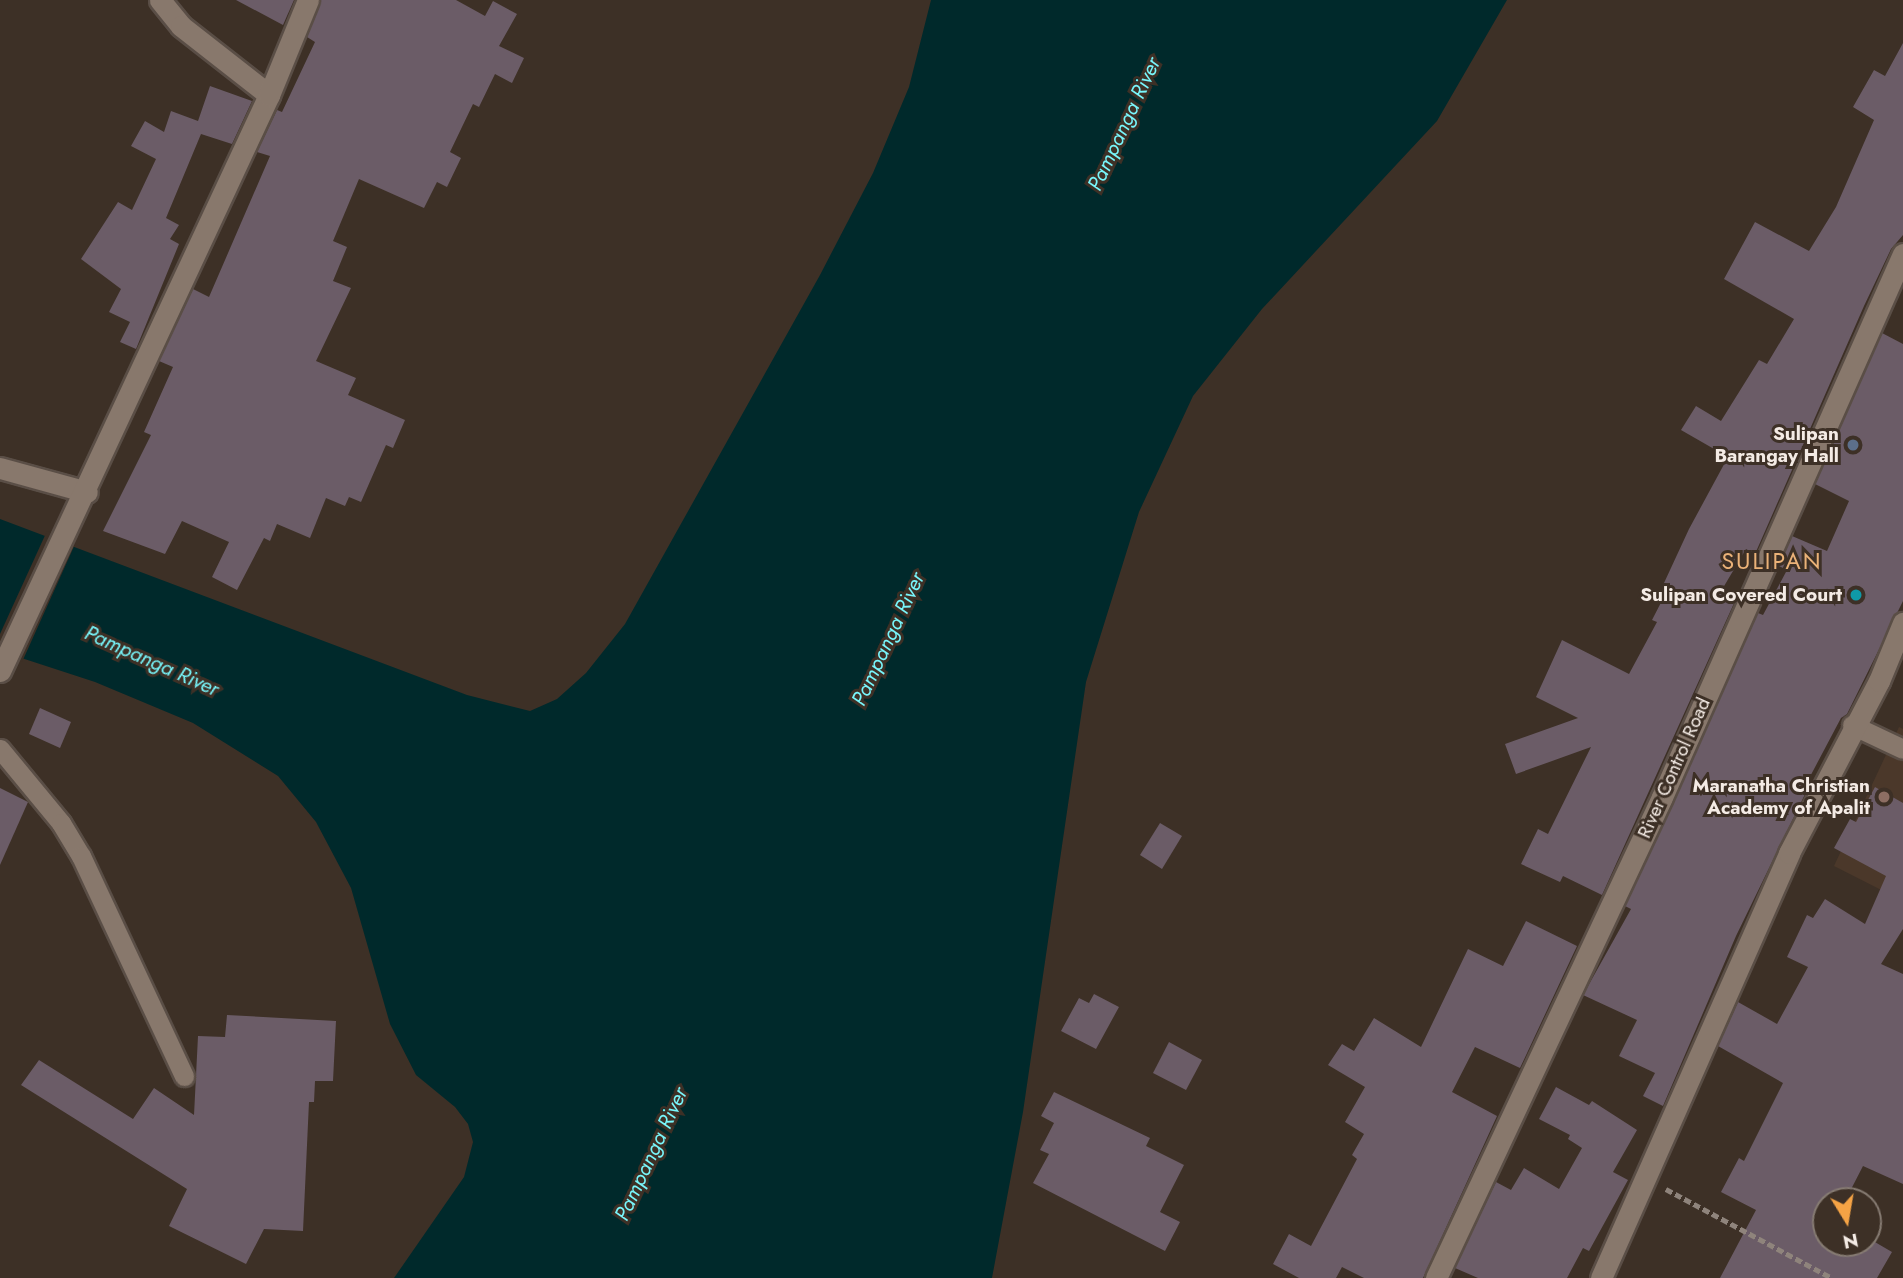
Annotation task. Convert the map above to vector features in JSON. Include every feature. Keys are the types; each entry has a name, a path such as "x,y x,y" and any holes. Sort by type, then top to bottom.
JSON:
{"street":[{"path":"160,0 181,26 269,94"},
{"path":"3,665 87,492 269,94 308,0"},
{"name":"River Control Road","path":"1436,1278 1662,797 1903,254"},
{"path":"0,468 87,492"},
{"path":"1601,1278 1789,853 1852,725 1879,681 1903,623"}],"lane":[{"path":"1852,725 1903,750"},
{"path":"0,749 61,823 81,856 184,1076"}],"path":[{"path":"1647,1178 1832,1278"}],"shaded area":[{"name":"Maranatha Christian Academy of Apalit","path":"1899,727 1903,729 1903,901 1834,866"}],"water":[{"name":"Pampanga River","path":"931,0 1507,0 1437,121 1262,309 1193,396 1139,512 1086,682 1023,1112 992,1278 394,1278 464,1177 473,1142 468,1124 455,1107 416,1075 390,1024 351,888 316,822 278,776 193,723 95,682 0,651 0,519 467,695 530,711 557,699 586,673 625,624 820,275 873,173 909,87"}],"pier":[{"path":"47,531 76,542 22,662 0,654 0,634"}],"building":[{"path":"236,0 294,0 283,25"},
{"path":"321,0 456,0 485,16 493,1 517,14 499,46 524,58 512,83 495,74 479,107 473,104 450,152 461,158 447,187 437,182 424,208 359,179 333,241 347,247 333,281 351,288 316,361 356,378 348,395 405,420 393,448 386,445 361,502 349,497 345,506 326,498 310,538 277,524 270,541 264,538 237,590 212,577 229,542 182,521 165,554 103,531 151,435 144,432 173,367 159,361 193,289 209,297 270,156 257,152 277,110 282,112 315,42 307,37"},
{"path":"1903,43 1903,235 1891,249 1864,306 1755,554 1746,549 1720,593 1735,601 1602,895 1563,876 1560,882 1521,864 1538,829 1548,834 1591,747 1516,774 1505,744 1578,718 1536,697 1562,640 1629,674 1657,622 1652,620 1670,585 1664,583 1689,529 1728,457 1681,430 1696,406 1721,421 1759,360 1767,364 1794,319 1724,279 1755,222 1809,251 1836,207 1874,120 1853,107 1874,70 1885,76"},
{"path":"210,86 252,101 232,144 201,134 166,218 179,225 170,239 179,244 136,349 120,342 130,322 109,312 121,289 81,259 118,202 132,210 156,159 131,146 145,121 164,132 171,111 198,121"},
{"path":"1882,333 1903,344 1903,601 1847,714 1841,718 1804,788 1807,790 1736,936 1663,1106 1643,1096 1655,1073 1619,1056 1637,1020 1583,995 1631,909 1625,906 1758,613 1763,615 1787,570 1779,566 1792,536 1827,551 1849,501 1815,484"},
{"path":"40,708 71,722 60,748 29,734"},
{"path":"1875,787 1903,803 1903,929 1881,964 1903,974 1903,1184 1863,1166 1852,1187 1812,1187 1812,1257 1882,1257 1882,1246 1892,1252 1877,1278 1720,1278 1756,1210 1721,1192 1739,1158 1744,1161 1783,1083 1718,1046 1738,1002 1777,1024 1808,967 1787,957 1807,915 1813,918 1825,899 1865,924 1886,876 1834,848 1850,819 1856,822"},
{"path":"0,788 28,802 0,865"},
{"path":"1160,823 1182,836 1162,869 1140,855"},
{"path":"1526,921 1577,946 1520,1068 1475,1047 1452,1092 1497,1116 1423,1278 1364,1278 1342,1267 1336,1278 1299,1278 1273,1264 1289,1234 1311,1246 1357,1159 1352,1155 1364,1134 1345,1122 1365,1087 1328,1065 1342,1044 1354,1051 1374,1018 1421,1047 1468,949 1503,966"},
{"path":"1094,994 1119,1007 1096,1049 1061,1031 1079,998 1089,1003"},
{"path":"227,1015 336,1021 333,1081 315,1081 314,1102 309,1102 303,1231 264,1229 246,1264 169,1226 187,1189 21,1085 39,1060 133,1119 154,1088 194,1115 198,1036 225,1037"},
{"path":"1169,1042 1202,1060 1186,1090 1153,1073"},
{"path":"1556,1087 1589,1105 1592,1101 1637,1130 1613,1172 1628,1180 1589,1251 1583,1248 1567,1278 1478,1278 1455,1268 1496,1182 1511,1190 1524,1168 1559,1189 1582,1148 1568,1139 1570,1135 1539,1119"},
{"path":"1054,1092 1150,1138 1146,1146 1184,1165 1160,1212 1180,1222 1165,1251 1033,1183 1049,1154 1040,1150 1054,1123 1041,1116"}],"place":[{"name":"Sulipan Barangay Hall","path":"1853,445"},
{"name":"Sulipan Covered Court","path":"1856,595"},
{"name":"Maranatha Christian Academy of Apalit","path":"1884,797"}],"district":[{"name":"SULIPAN","path":"1772,561"}]}
